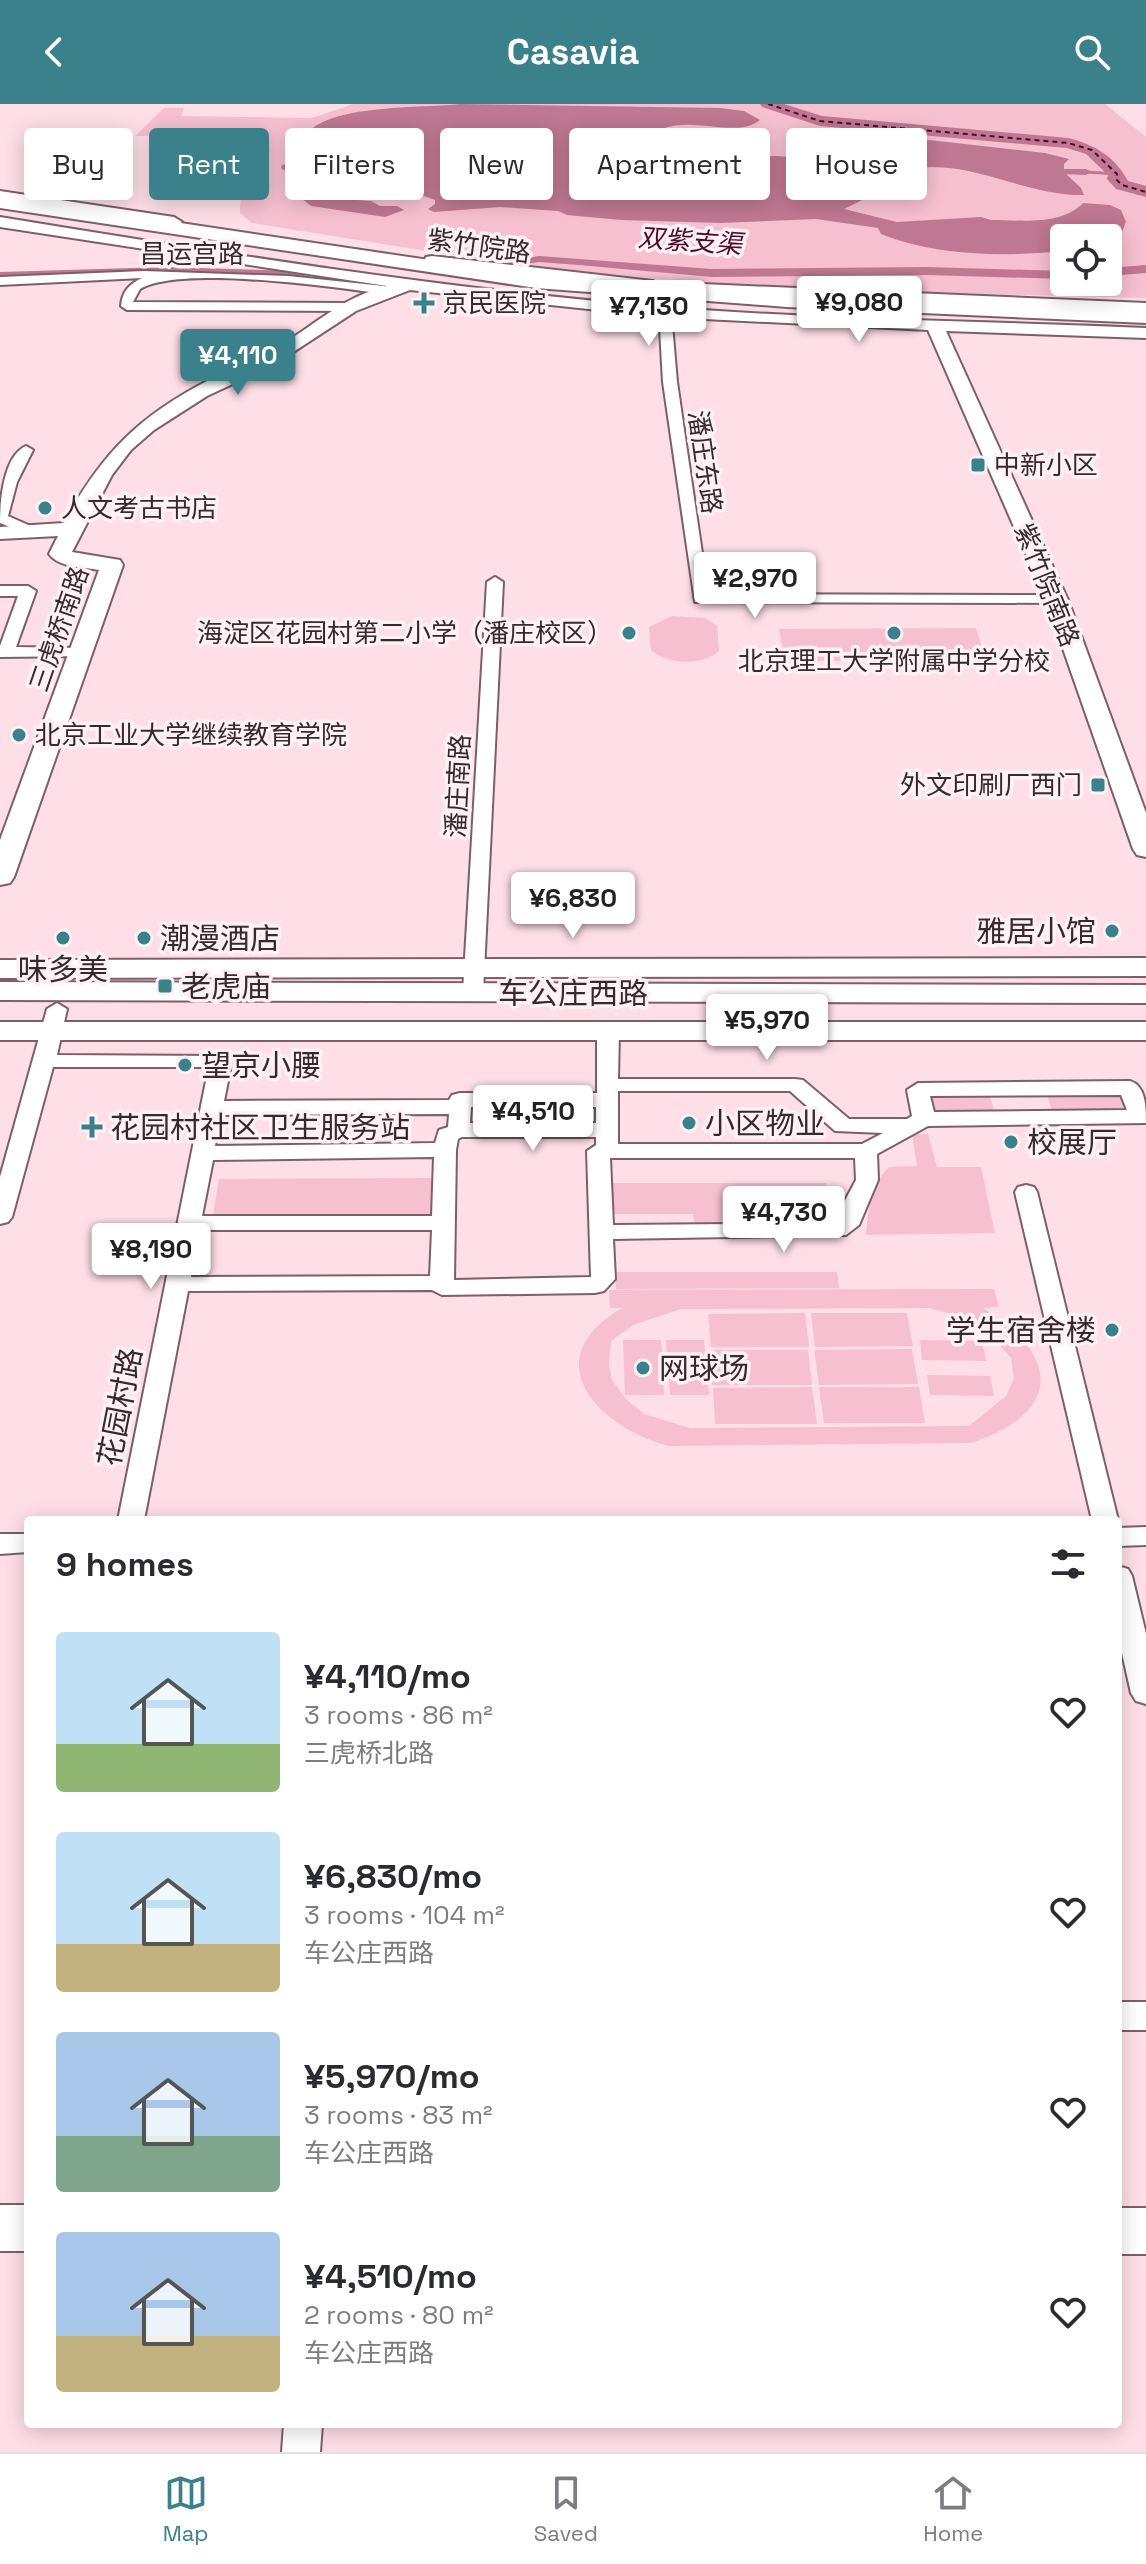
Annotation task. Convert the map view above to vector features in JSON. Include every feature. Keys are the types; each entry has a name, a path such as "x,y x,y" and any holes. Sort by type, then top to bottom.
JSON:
{"highway":[{"path":"2,203 534,286"},
{"name":"紫竹院路","path":"2,203 534,286 950,319"},
{"name":"紫竹院路","path":"2,203 154,240 732,309 950,319 1146,320"},
{"path":"89,209 174,228"},
{"path":"38,228 154,240"},
{"path":"950,319 1053,304"},
{"path":"732,309 866,323"},
{"path":"950,319 1088,330"}],"main road":[{"name":"车公庄西路","path":"0,991 474,979 1146,994"},
{"name":"车公庄西路","path":"0,1009 51,1032 1146,1010"}],"street":[{"name":"紫竹院路","path":"2,203 89,209 431,261 634,284 751,292 1146,308"},
{"path":"0,222 229,259 424,285"},
{"name":"昌运宫路","path":"206,267 229,259"},
{"path":"0,273 110,267 303,269"},
{"path":"206,267 137,282 130,291 127,306 348,307"},
{"name":"昌运宫路","path":"0,281 174,275 309,279 384,290"},
{"name":"紫竹院路","path":"424,285 665,312 785,320 866,323 950,319"},
{"path":"0,533 71,529 104,474 134,436 242,370 269,360 348,307 384,290 424,285"},
{"name":"潘庄东路","path":"665,312 670,382 701,599 1057,600"},
{"name":"紫竹院南路","path":"950,319 1057,600 1146,849"},
{"path":"1088,330 1146,333"},
{"path":"26,450 10,482 0,518 30,531"},
{"name":"三虎桥南路","path":"0,877 112,565 67,558 60,554 71,529"},
{"name":"潘庄南路","path":"474,979 495,582"},
{"path":"0,591 28,591 8,625 3,652 81,653"},
{"path":"0,969 474,979 1146,967"},
{"path":"0,1031 1146,1031"},
{"path":"608,1031 608,1092 608,1141 598,1151 603,1279 595,1286 442,1288 445,1150 447,1135 459,1119 460,1100 608,1092 795,1085 843,1126 1143,1116"},
{"path":"0,1217 51,1032"},
{"name":"花园村路","path":"51,1032 50,1061 210,1061 218,1064 132,1516"},
{"path":"212,1108 459,1119 608,1141 866,1151 918,1123"},
{"path":"203,1153 445,1150"},
{"path":"602,1232 838,1230 847,1225 867,1180 866,1151"},
{"path":"1026,1192 1104,1516"},
{"path":"189,1223 443,1223"},
{"path":"177,1284 442,1283"},
{"path":"1122,1537 1146,1536"},
{"path":"0,1544 24,1543"},
{"path":"1122,1593 1146,1693"},
{"path":"1122,2016 1146,2016"},
{"path":"0,2228 24,2228"},
{"path":"1122,2231 1146,2231"},
{"path":"301,2452 303,2428"}],"shaded area":[{"path":"353,104 1105,104 1146,137 1146,298 1055,296 1122,296 1122,224 1050,224 1050,296 843,290 661,279 507,262 252,223 240,213 241,201 269,200 269,128 149,128 149,136 135,136 164,108 184,108 181,116 312,118"},
{"path":"461,104 720,108 744,111 760,120 735,128 687,125 666,128 569,128 569,200 770,200 770,156 778,156 786,157 786,200 862,200 844,209 897,222 981,217 1027,221 1064,215 1083,203 1110,205 1121,210 1126,222 1122,232 1122,224 1050,224 1050,252 994,254 924,247 881,234 878,228 816,219 720,223 621,220 500,207 434,212 428,209 435,204 435,200 424,196 424,128 314,128 333,118 377,110"},
{"path":"927,140 1045,153 1069,159 1064,164 1064,172 1084,195 1061,194 973,172 928,167"},
{"path":"303,200 371,201 380,206 397,206 404,210 385,217 311,206"},
{"path":"672,616 705,618 717,626 719,651 704,659 685,662 666,659 651,650 649,627"},
{"path":"976,628 986,660 785,661 779,629"},
{"path":"1124,1090 1132,1113 1053,1114 1046,1091"},
{"path":"924,1092 989,1092 995,1115 929,1115"},
{"path":"912,1134 928,1134 937,1167 981,1167 995,1233 866,1235 871,1198 882,1175 889,1167 917,1166"},
{"path":"437,1178 435,1219 212,1220 219,1179"},
{"path":"607,1183 826,1183 832,1225 694,1224 693,1214 608,1214"},
{"path":"615,1272 837,1272 839,1288 616,1289"},
{"path":"994,1289 999,1307 983,1308 1009,1326 1027,1345 1038,1364 1041,1383 1035,1400 1022,1416 1000,1431 970,1443 669,1446 619,1424 599,1407 586,1389 579,1369 582,1348 596,1328 622,1308 610,1308 609,1290","holes":["929,1308 956,1315 997,1342 1011,1358 1014,1378 1006,1396 969,1426 690,1428 644,1414 626,1399 612,1380 609,1365 611,1341 633,1325 681,1309"]},
{"path":"805,1313 809,1347 711,1347 708,1314"},
{"path":"811,1313 907,1313 913,1346 815,1347"},
{"name":"网球场","path":"623,1340 661,1340 664,1395 625,1395"},
{"name":"网球场","path":"666,1340 704,1340 709,1395 670,1395"},
{"path":"920,1340 982,1341 986,1361 922,1360"},
{"path":"912,1349 918,1384 819,1385 814,1350"},
{"path":"710,1350 808,1350 812,1385 712,1385"},
{"path":"927,1375 990,1376 994,1396 930,1395"},
{"path":"812,1387 817,1424 715,1424 713,1388"},
{"path":"819,1387 919,1387 925,1423 824,1423"}],"waterway":[{"path":"768,104 820,121 1068,143 1092,150 1117,174 1116,179 1122,185 1146,192"},
{"path":"1064,172 1086,172"},
{"path":"1086,172 1117,174"},
{"name":"双紫支渠","path":"505,263 539,259 712,273 927,271 1050,275"},
{"name":"双紫支渠","path":"1122,271 1146,269"},
{"name":"双紫支渠","path":"0,276 166,271 300,275"}],"ferry route":[{"path":"768,104 820,121 1068,143 1092,150 1117,174 1116,179 1122,185 1146,192"}],"place":[{"name":"京民医院","path":"424,303"},
{"name":"中新小区","path":"978,465"},
{"name":"人文考古书店","path":"45,508"},
{"name":"海淀区花园村第二小学（潘庄校区）","path":"629,633"},
{"name":"北京理工大学附属中学分校","path":"894,633"},
{"name":"北京工业大学继续教育学院","path":"19,735"},
{"name":"外文印刷厂西门","path":"1098,785"},
{"name":"雅居小馆","path":"1112,931"},
{"name":"味多美","path":"63,938"},
{"name":"潮漫酒店","path":"144,938"},
{"name":"老虎庙","path":"165,986"},
{"name":"望京小腰","path":"185,1065"},
{"name":"小区物业","path":"689,1123"},
{"name":"花园村社区卫生服务站","path":"92,1127"},
{"name":"校展厅","path":"1011,1142"},
{"name":"学生宿舍楼","path":"1112,1330"},
{"name":"网球场","path":"643,1368"}]}
